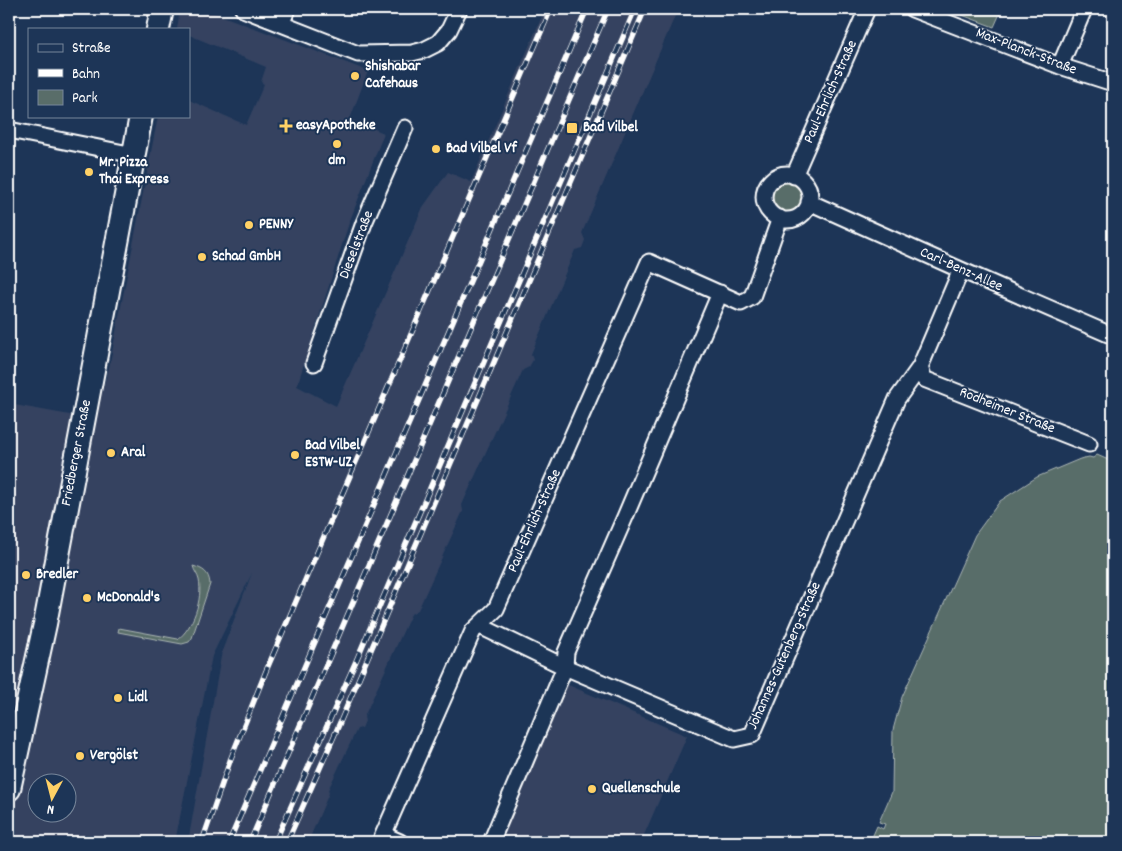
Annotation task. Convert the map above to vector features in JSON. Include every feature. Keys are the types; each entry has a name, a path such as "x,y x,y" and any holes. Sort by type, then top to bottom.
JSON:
{"main road":[{"path":"158,28 162,9"},
{"name":"Friedberger Straße","path":"9,789 45,624 141,118"}],"street":[{"path":"243,9 341,49 358,54 412,53 424,50 438,43 449,30 459,9"},
{"path":"282,24 287,9"},
{"name":"Paul-Ehrlich-Straße","path":"794,176 867,9"},
{"name":"Max-Planck-Straße","path":"912,9 1060,66 1113,84"},
{"path":"1060,66 1084,9"},
{"name":"Dieselstraße","path":"314,363 364,223 405,128"},
{"path":"9,130 134,155"},
{"path":"785,174 802,180 808,188 809,202 805,211 798,217 789,220 772,214 766,206 764,197 766,188 776,177 785,174"},
{"name":"Carl-Benz-Allee","path":"809,202 1113,336"},
{"name":"Paul-Ehrlich-Straße","path":"382,839 473,631 496,609 649,262 741,303 752,296 780,218"},
{"path":"922,373 961,270"},
{"path":"491,842 565,667 566,652 720,292"},
{"name":"Rodheimer Straße","path":"922,373 1089,444"},
{"name":"Johannes-Gutenberg-Straße","path":"480,626 565,667 734,739 752,735 896,399 922,373"},
{"path":"382,839 400,842"}],"shaded area":[{"path":"180,9 198,9 212,12 368,71 350,119 384,133 349,223 297,386 336,406 423,207 448,172 471,182 545,9 678,9 582,233 585,240 582,248 575,250 531,354 533,360 529,367 523,370 462,505 463,511 418,610 411,614 364,717 365,721 362,728 357,729 328,790 329,793 308,842 188,842 222,651 252,573 212,656 175,842 9,842 9,404 92,419 109,368 158,118 190,118 190,100 246,125 264,84 261,82 266,67 190,35 190,28 177,28"},
{"name":"Quellenschule","path":"566,684 687,736 641,842 497,842"}],"green space":[{"path":"946,9 1002,9 994,27"},
{"path":"787,181 793,182 798,186 802,191 802,203 798,208 793,212 787,213 781,212 776,208 772,203 771,197 772,191 776,186 781,182"},
{"path":"1097,455 1113,462 1113,842 870,842 877,826 883,829 885,824 879,822 892,792 893,730 902,697 975,535 1000,501 1037,477 1080,459 1093,458"},
{"path":"193,566 205,572 210,584 189,642 182,644 118,632 119,628 178,639 192,621 200,596 199,580"}],"railway":[{"path":"202,842 231,758 266,671 551,9"},
{"path":"229,842 587,9"},
{"path":"250,842 608,9"},
{"path":"275,842 356,661 635,9"},
{"path":"287,842 645,9"}],"place":[{"name":"Shishabar Cafehaus","path":"355,76"},
{"name":"easyApotheke","path":"286,126"},
{"name":"Bad Vilbel","path":"572,128"},
{"name":"dm","path":"337,144"},
{"name":"Bad Vilbel Vf","path":"436,149"},
{"name":"Mr. Pizza Thai Express","path":"89,172"},
{"name":"PENNY","path":"249,225"},
{"name":"Schad GmbH","path":"202,257"},
{"name":"Aral","path":"111,453"},
{"name":"Bad Vilbel ESTW-UZ","path":"295,455"},
{"name":"Bredler","path":"26,575"},
{"name":"McDonald's","path":"87,598"},
{"name":"Lidl","path":"118,698"},
{"name":"Vergölst","path":"80,756"},
{"name":"Quellenschule","path":"592,789"}]}
